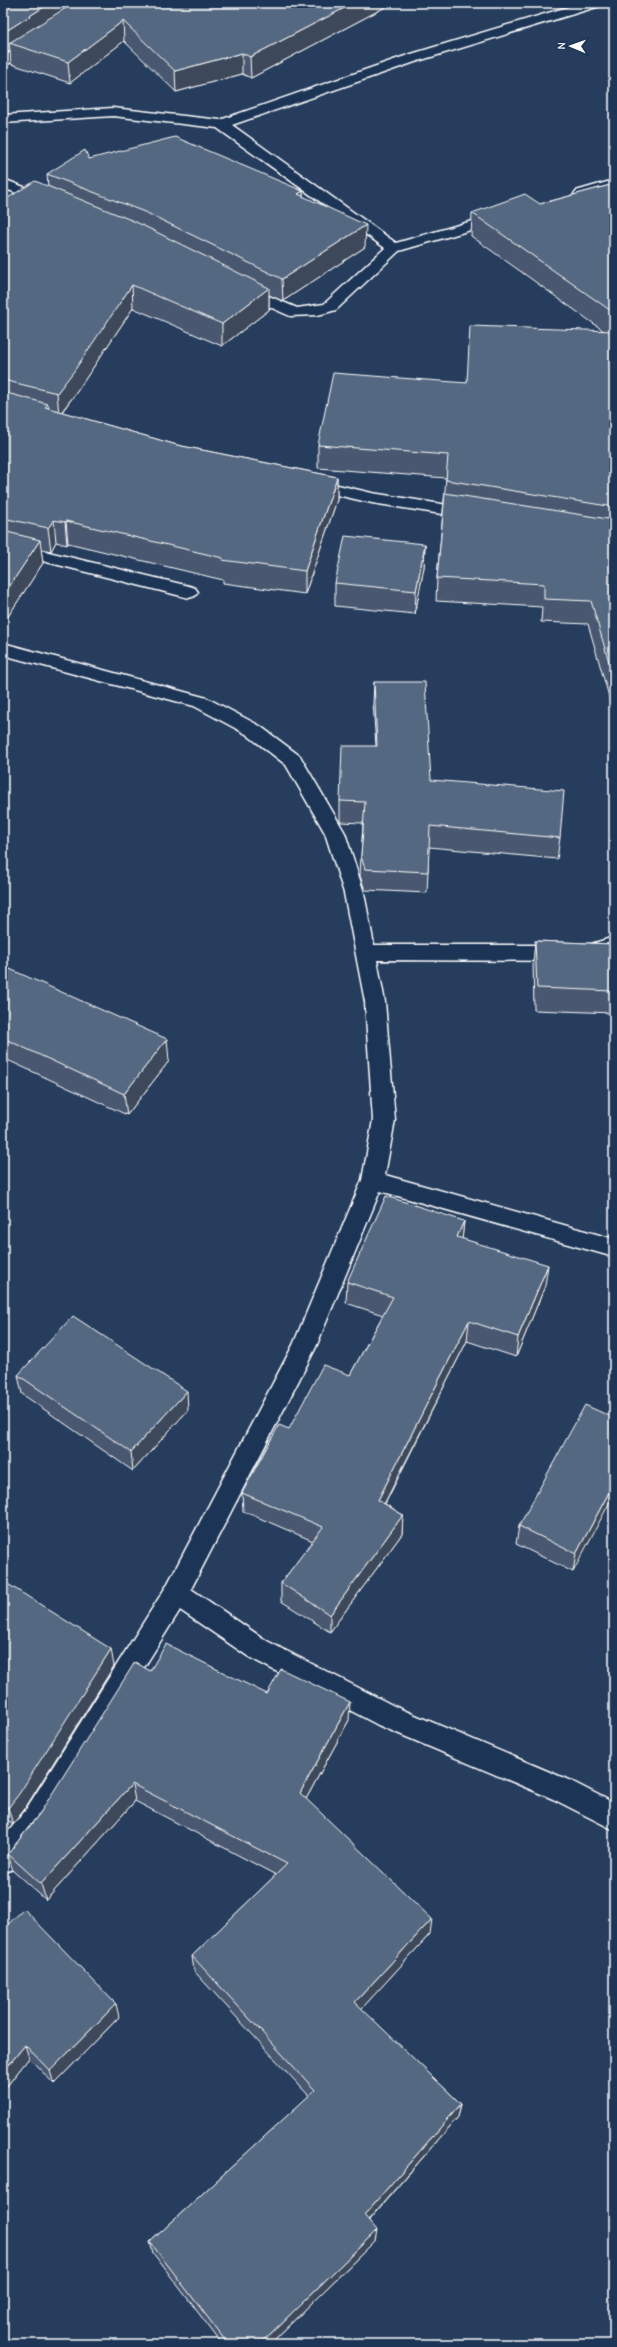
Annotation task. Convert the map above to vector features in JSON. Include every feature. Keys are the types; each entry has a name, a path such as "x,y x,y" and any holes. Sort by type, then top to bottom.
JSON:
{"street":[{"path":"3,63 74,16 76,8 67,3"},
{"path":"3,119 113,112 221,124 413,58 595,3"},
{"path":"221,124 394,248"},
{"path":"3,183 62,207"},
{"path":"568,197 614,184"},
{"path":"229,282 279,307 296,313 312,312 330,307 394,248 515,213"},
{"path":"289,478 372,498 489,517"},
{"path":"3,546 189,592"},
{"path":"3,649 200,702 253,730 293,761 336,833 354,893 375,1002 384,1120 373,1180 304,1347 176,1593 34,1820 3,1860"},
{"path":"365,952 589,953 614,944"},
{"path":"373,1180 614,1248"},
{"path":"176,1593 258,1649 387,1716 562,1790 614,1818"}],"building":[{"path":"3,3 50,3 3,33"},
{"path":"74,3 354,3 250,57 242,53 175,71 123,21 68,62 9,43"},
{"path":"175,137 303,191 298,194 366,225 282,279 147,213 47,174 85,150 89,159"},
{"path":"35,181 136,222 269,288 222,324 132,285 74,371 57,393 3,380 3,201"},
{"path":"614,184 614,313 472,213 525,194 540,204"},
{"path":"470,326 614,331 614,507 446,480 448,455 318,445 333,373 467,383"},
{"path":"3,392 48,404 45,407 177,445 337,477 305,571 222,560 223,558 66,521 54,520 48,528 3,518"},
{"path":"445,493 614,520 614,679 591,601 544,599 544,584 437,578"},
{"path":"3,531 40,540 3,596"},
{"path":"345,536 425,544 416,591 335,583"},
{"path":"374,682 425,682 431,780 564,791 560,838 430,826 428,872 365,869 361,856 365,802 340,801 342,746 377,746"},
{"path":"535,941 614,944 614,991 537,988"},
{"path":"3,966 167,1039 124,1094 3,1038"},
{"path":"386,1196 464,1221 457,1237 548,1265 518,1337 469,1321 378,1500 403,1515 330,1615 281,1583 323,1527 242,1493 279,1425 289,1429 323,1365 350,1375 393,1297 347,1282"},
{"path":"73,1316 187,1391 131,1452 18,1375"},
{"path":"585,1405 614,1418 614,1483 576,1554 519,1526"},
{"path":"3,1581 111,1649 19,1794 8,1808 3,1804"},
{"path":"166,1644 267,1694 281,1669 350,1702 300,1793 432,1919 355,2002 461,2104 364,2215 377,2230 260,2344 228,2344 150,2242 315,2090 192,1956 287,1864 132,1784 41,1884 8,1854 40,1813 135,1662 150,1671"},
{"path":"24,1909 116,2004 50,2071 25,2045 3,2072 3,1929"}]}
